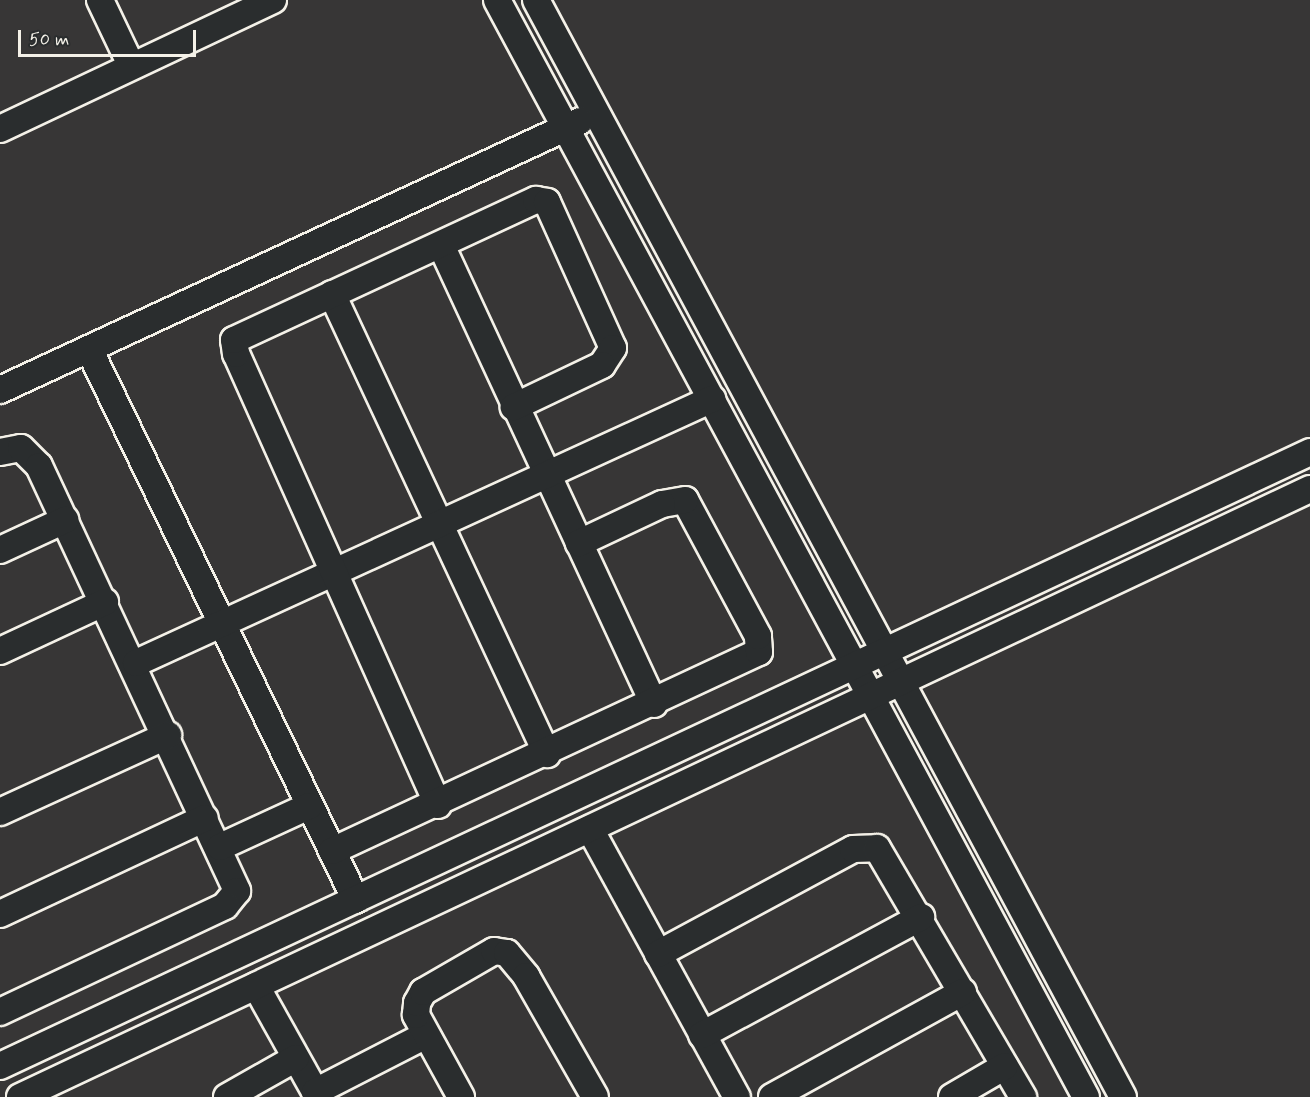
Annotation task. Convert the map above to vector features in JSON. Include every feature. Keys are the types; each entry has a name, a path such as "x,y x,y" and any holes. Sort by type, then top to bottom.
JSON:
{"street":[{"path":"100,0 130,65"},
{"path":"0,129 130,65 273,0"},
{"path":"497,0 1086,1097"},
{"path":"536,0 888,651 1123,1097"},
{"path":"0,390 566,128 596,112"},
{"path":"438,805 236,354 234,340 536,200 548,202 612,336 613,348 602,364 514,407"},
{"path":"441,245 544,476 579,543 654,704"},
{"path":"332,294 547,754"},
{"path":"88,349 219,625 356,900"},
{"path":"136,663 712,399"},
{"path":"0,452 21,448 32,456 136,663 220,847 237,891 225,906 0,1012"},
{"path":"0,1066 1310,452"},
{"path":"20,1097 903,683 1310,489"},
{"path":"332,851 438,805 751,659 759,652 758,636 685,500 662,504 579,543"},
{"path":"0,550 65,520"},
{"path":"0,651 105,602"},
{"path":"0,812 168,735"},
{"path":"220,847 309,806"},
{"path":"0,914 205,818"},
{"path":"590,829 737,1097"},
{"path":"658,954 868,845 887,857 1023,1097"},
{"path":"702,1035 921,916"},
{"path":"461,1097 416,1015 423,992 494,951 507,953 526,976 595,1097"},
{"path":"256,986 316,1095 426,1035"},
{"path":"772,1097 963,992"},
{"path":"227,1097 296,1058"},
{"path":"952,1097 1005,1066"}]}
